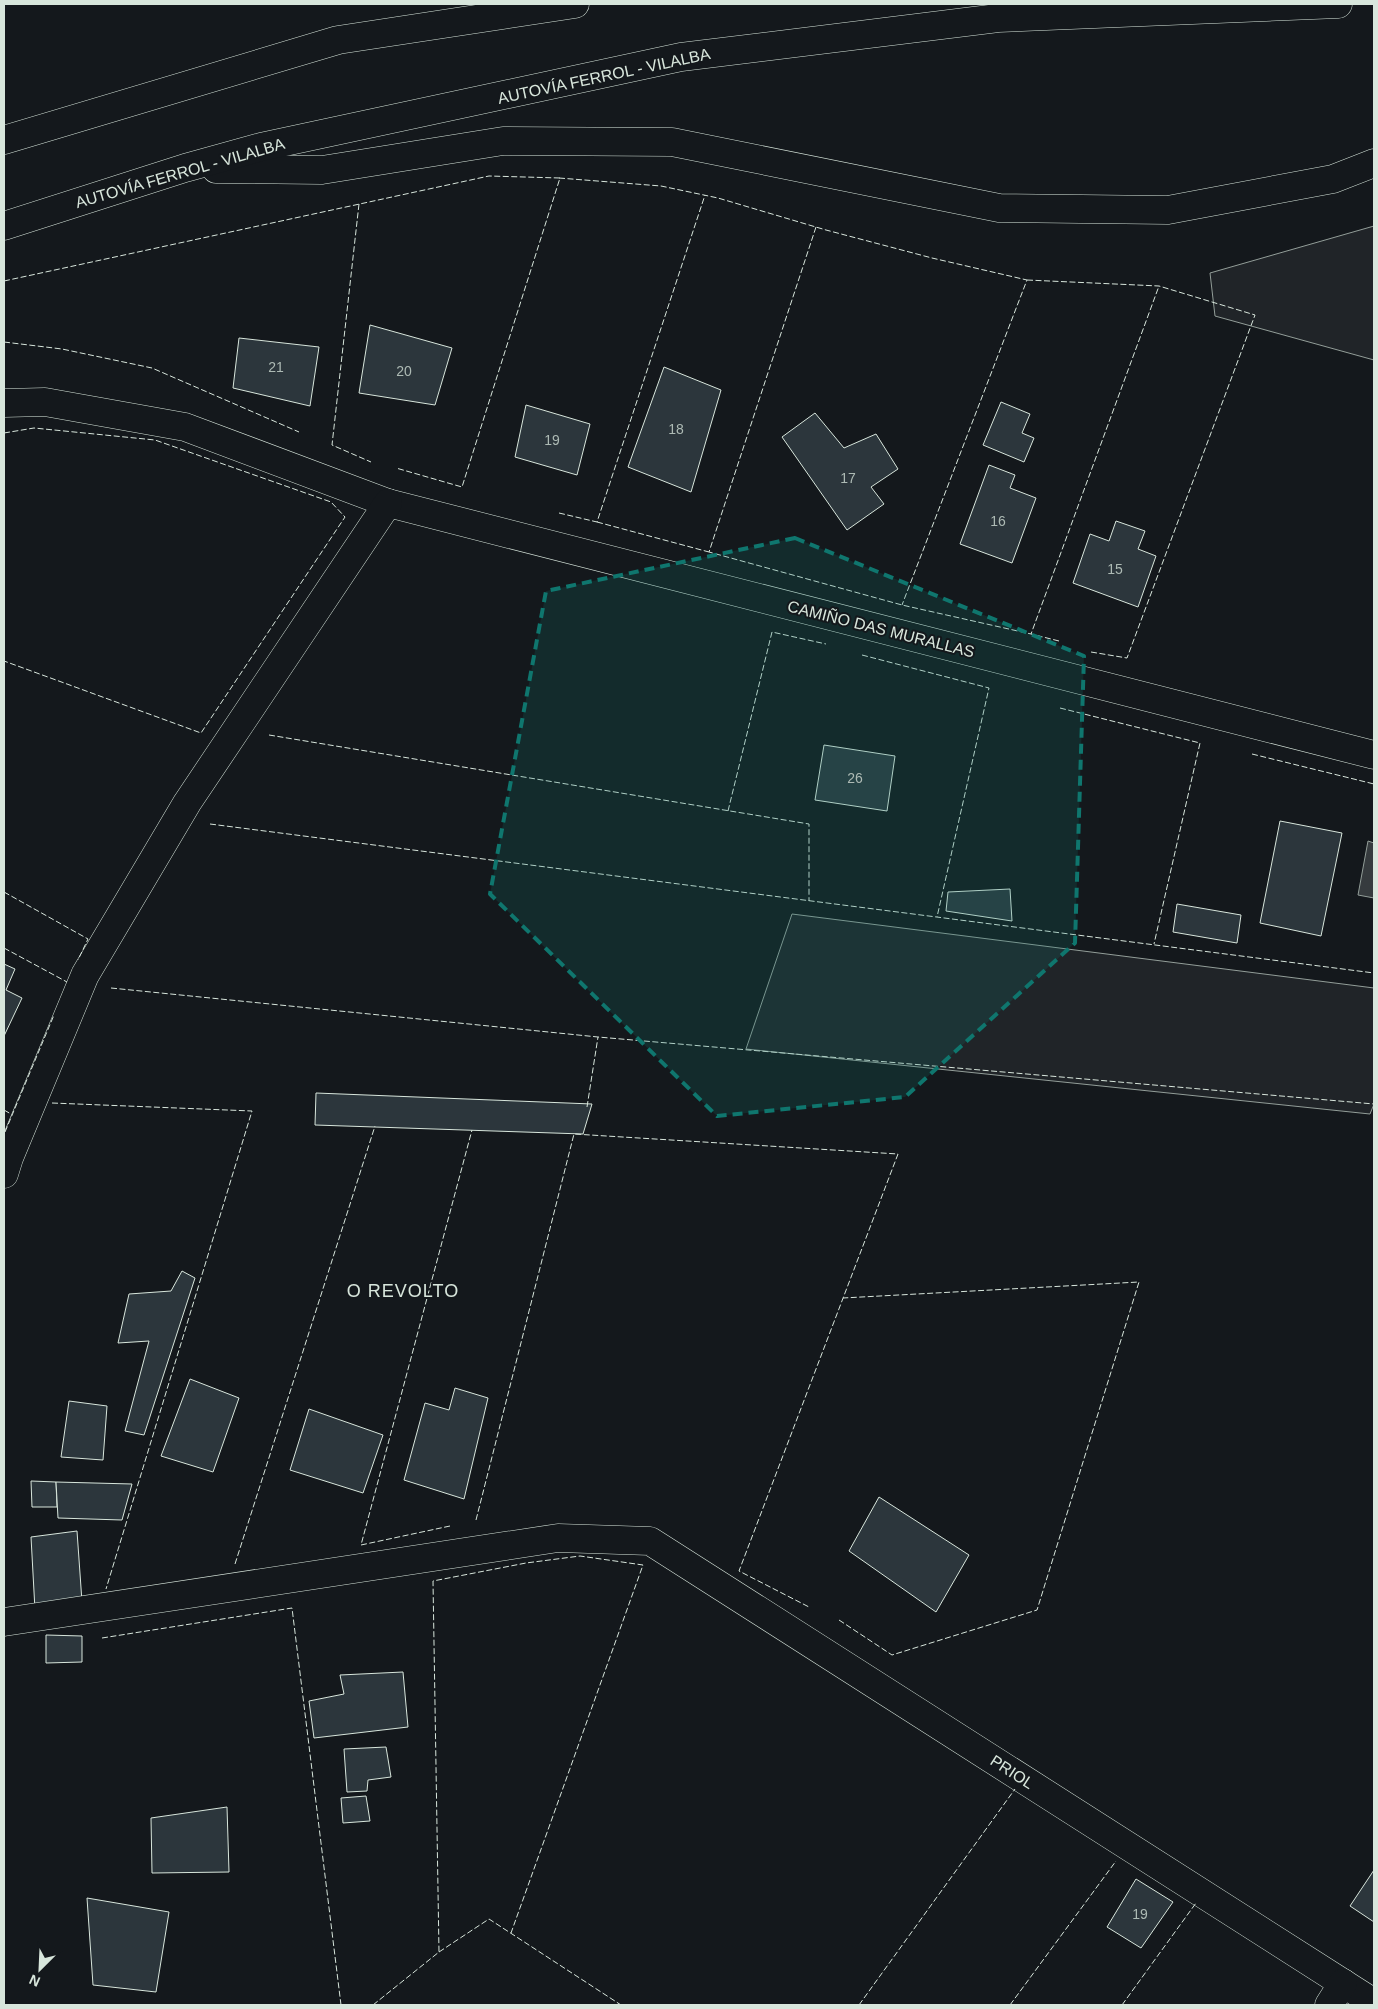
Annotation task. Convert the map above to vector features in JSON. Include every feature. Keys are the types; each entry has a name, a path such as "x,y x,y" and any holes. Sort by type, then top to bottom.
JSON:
{"main road":[{"name":"AUTOVÍA FERROL - VILALBA","path":"4,226 185,168 261,147 681,56 998,18 1338,4"},
{"path":"4,140 338,40 567,5"},
{"path":"185,168 322,170 503,141 672,142 999,208 1168,210 1332,180 1374,163"},
{"name":"CAMIÑO DAS MURALLAS","path":"4,403 45,402 185,427 388,503 1374,755"},
{"path":"4,1174 85,975 188,803 388,503"},
{"name":"PRIOL","path":"4,1622 558,1538 650,1541 1336,1994 1374,2003"}],"highlighted area":[{"path":"795,538 1084,656 1075,943 905,1097 717,1116 490,894 546,591"}],"shaded area":[{"path":"1374,226 1374,360 1215,316 1210,273"},
{"path":"1368,841 1374,843 1374,898 1358,895"},
{"path":"792,914 1374,988 1374,1104 1370,1114 746,1049"}],"building":[{"path":"370,325 452,348 435,405 359,393"},
{"path":"239,338 319,347 310,406 233,388"},
{"path":"664,367 721,390 691,492 628,467"},
{"path":"1001,402 1030,414 1022,433 1034,438 1024,462 983,445"},
{"path":"526,405 590,424 577,475 515,457"},
{"path":"815,413 844,448 876,434 898,469 871,487 884,504 847,530 782,437"},
{"path":"989,465 1015,475 1010,488 1036,498 1012,563 960,544"},
{"path":"1116,521 1145,531 1138,549 1156,556 1138,607 1073,583 1090,534 1109,541"},
{"path":"824,745 895,756 887,811 815,800"},
{"path":"1280,821 1342,833 1321,936 1260,923"},
{"path":"1010,889 1012,921 946,911 948,892"},
{"path":"1177,904 1241,915 1237,943 1173,932"},
{"path":"4,964 15,969 6,990 22,998 4,1036"},
{"path":"316,1093 592,1104 583,1134 315,1125"},
{"path":"182,1271 195,1278 144,1435 125,1431 149,1341 118,1343 129,1294 171,1291"},
{"path":"190,1379 239,1398 213,1472 161,1456"},
{"path":"455,1388 488,1398 464,1499 404,1480 425,1403 449,1410"},
{"path":"69,1401 107,1406 103,1460 61,1457"},
{"path":"309,1409 383,1435 363,1493 290,1470"},
{"path":"31,1481 56,1482 57,1507 32,1507"},
{"path":"56,1482 132,1484 122,1520 58,1518"},
{"path":"879,1497 969,1555 936,1612 849,1551"},
{"path":"77,1531 82,1602 35,1610 31,1537"},
{"path":"46,1635 82,1636 82,1662 46,1663"},
{"path":"403,1672 408,1727 314,1738 309,1701 344,1694 340,1675"},
{"path":"386,1747 391,1777 368,1780 367,1791 347,1792 344,1749"},
{"path":"366,1796 370,1821 343,1823 341,1798"},
{"path":"227,1807 229,1872 152,1873 151,1818"},
{"path":"1374,1870 1374,1922 1350,1906"},
{"path":"1136,1879 1173,1902 1141,1948 1107,1927"},
{"path":"87,1898 169,1912 156,1992 93,1985"}],"fence":[{"path":"4,281 489,176 560,178 462,487 396,468"},
{"path":"559,178 661,186 718,198 826,230 932,258 1027,280 902,605"},
{"path":"559,513 597,522 705,195"},
{"path":"359,204 332,445 371,462"},
{"path":"816,227 709,552 902,605 1031,634"},
{"path":"1027,280 1159,286 1255,315 1127,658 1091,652"},
{"path":"1059,641 1031,634 1159,286"},
{"path":"4,342 62,349 152,368 299,432"},
{"path":"4,433 34,428 155,440 331,502 345,517 201,733 4,661"},
{"path":"597,522 709,552"},
{"path":"728,811 772,632 826,644"},
{"path":"862,655 989,688 937,917"},
{"path":"1060,708 1200,743 1154,944"},
{"path":"269,735 809,824 809,901"},
{"path":"1252,754 1374,784"},
{"path":"210,824 1374,973"},
{"path":"4,892 88,939 78,960"},
{"path":"4,948 67,982"},
{"path":"111,988 598,1037 1374,1104"},
{"path":"5,1132 54,1015"},
{"path":"587,1107 598,1037"},
{"path":"52,1103 252,1111 106,1589"},
{"path":"4,1110 11,1114"},
{"path":"235,1564 375,1126"},
{"path":"450,1526 361,1545 472,1130"},
{"path":"476,1520 574,1134 898,1154 739,1571 809,1607"},
{"path":"839,1620 892,1655 1037,1610 1139,1282 843,1298"},
{"path":"373,2005 439,1952 433,1581 526,1563 580,1556 643,1565 511,1933"},
{"path":"102,1638 292,1608 341,2005"},
{"path":"859,2005 1015,1789"},
{"path":"1010,2005 1116,1861"},
{"path":"1122,2005 1196,1903"},
{"path":"439,1952 489,1919 621,2005"}],"district":[{"name":"O REVOLTO","path":"403,1291"}]}
